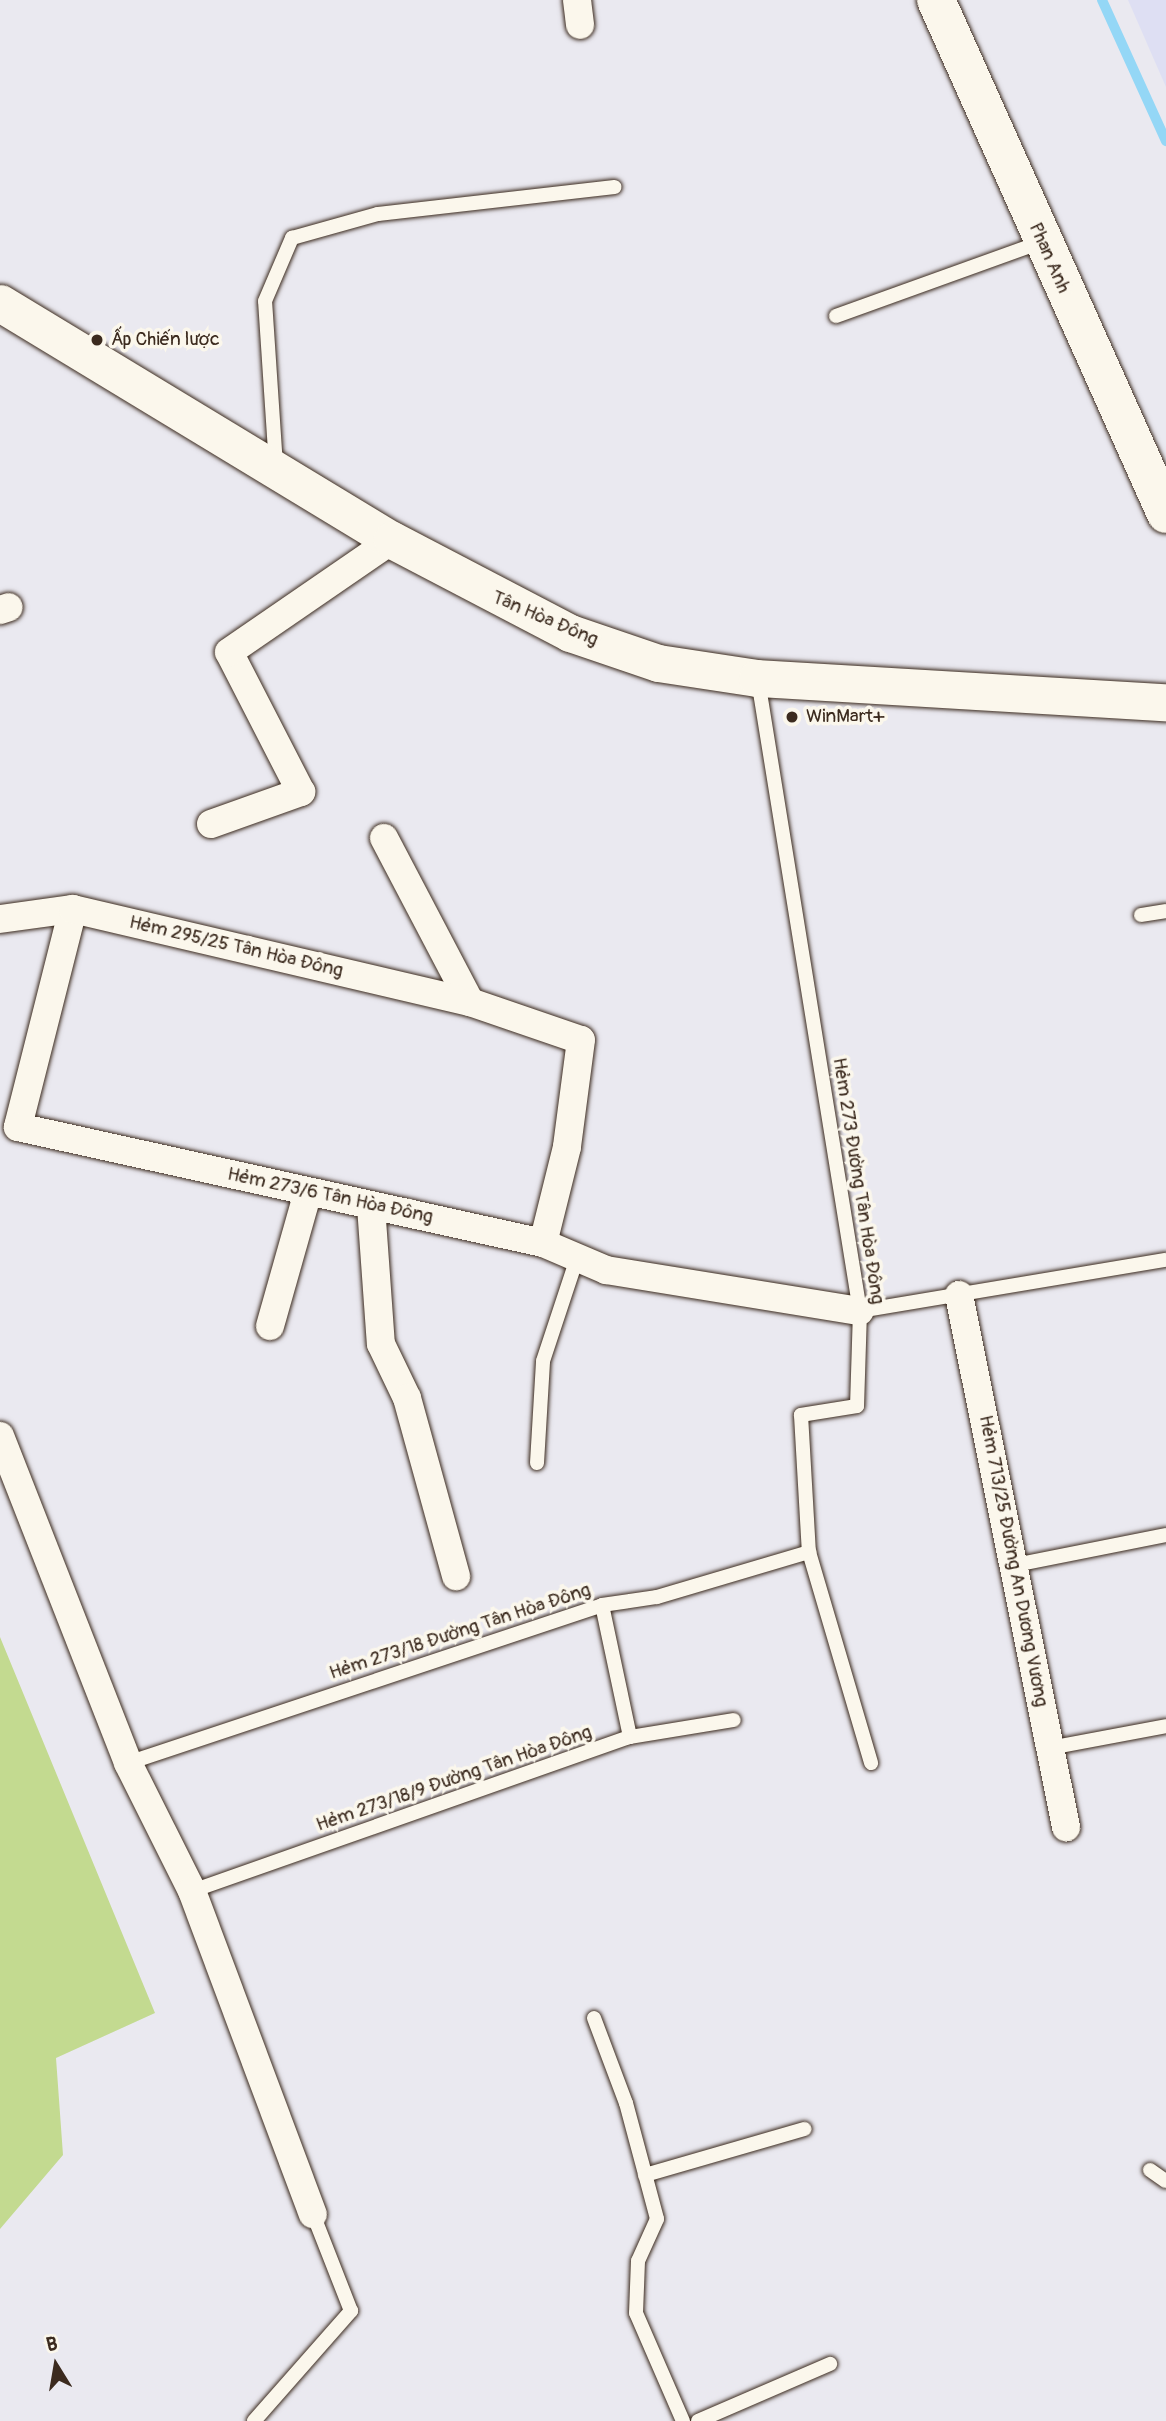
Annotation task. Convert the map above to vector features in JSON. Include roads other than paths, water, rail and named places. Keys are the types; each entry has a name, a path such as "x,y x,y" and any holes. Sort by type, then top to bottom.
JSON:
{"main road":[{"name":"Phan Anh","path":"936,0 1041,242 1166,514"}],"street":[{"name":"Tân Hòa Đông","path":"0,303 392,540 570,633 658,663 757,678 1166,702"},
{"path":"211,824 301,792 229,652 392,540"},
{"path":"384,838 470,1002"},
{"name":"Hẻm 273/6 Tân Hòa Đông","path":"73,909 18,1127 543,1243 576,1261 860,1311"},
{"name":"Hẻm 295/25 Tân Hòa Đông","path":"0,919 73,909 470,1002 582,1040 567,1147 543,1243"},
{"path":"270,1326 308,1192"},
{"path":"371,1206 380,1344 407,1398 456,1576"},
{"name":"Hẻm 713/25 Đường An Dương Vương","path":"959,1295 1066,1827"},
{"path":"0,1436 128,1763 192,1891 313,2214"}],"lane":[{"path":"276,470 265,301 292,238 378,214 614,187"},
{"path":"836,316 1041,242"},
{"name":"Hẻm 273 Đường Tân Hòa Đông","path":"757,678 860,1311 857,1406 801,1415 808,1552 871,1763"},
{"path":"1141,915 1166,911"},
{"path":"860,1311 1166,1260"},
{"path":"537,1463 543,1361 576,1261"},
{"path":"1015,1565 1166,1535"},
{"name":"Hẻm 273/18 Đường Tân Hòa Đông","path":"128,1763 602,1605 657,1597 808,1552"},
{"path":"602,1605 630,1737"},
{"name":"Hẻm 273/18/9 Đường Tân Hòa Đông","path":"192,1891 630,1737 734,1720"},
{"path":"1049,1748 1166,1726"},
{"path":"594,2018 657,2219 638,2261 636,2313 683,2421"},
{"path":"645,2175 804,2129"},
{"path":"1150,2170 1166,2181"},
{"path":"254,2421 351,2311 313,2214"},
{"path":"698,2421 830,2364"}],"waterway":[{"path":"1102,0 1166,141"}],"place":[{"name":"Ấp Chiến lược","path":"97,340"},
{"name":"WinMart+","path":"792,717"}]}
